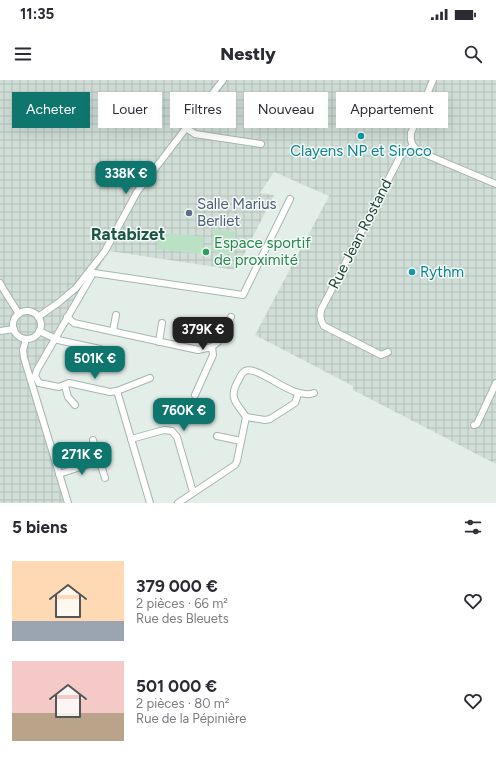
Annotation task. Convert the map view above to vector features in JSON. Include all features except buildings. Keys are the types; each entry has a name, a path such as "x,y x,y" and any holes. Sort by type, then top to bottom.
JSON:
{"street":[{"path":"214,92 223,80"},
{"path":"433,80 411,133 410,139 413,146 420,152 496,184"},
{"path":"38,317 76,288 105,251 137,192 186,128 195,134 261,144"},
{"name":"Rue Jean Rostand","path":"388,352 381,356 324,326 320,317 321,310 401,155 413,146"},
{"path":"150,378 117,391 102,392 69,383 59,387 39,383 35,376 67,317 94,273 243,295 290,199"},
{"path":"0,282 2,288 19,314"},
{"path":"30,312 34,313 38,317 41,323 39,331 35,336 26,339 19,337 14,329 14,322 19,314 30,312"},
{"path":"113,331 116,315"},
{"path":"67,317 74,323 198,350 212,347 218,342 231,317"},
{"path":"159,342 162,323"},
{"path":"0,331 14,329"},
{"path":"39,331 55,339 100,349"},
{"path":"26,339 23,350 24,358 68,503"},
{"path":"195,395 213,355 212,347"},
{"path":"178,503 235,465 246,417 234,399 233,390 244,372 253,371 298,394 308,395 314,393"},
{"path":"474,425 477,424 496,383"},
{"path":"64,386 68,397 75,406"},
{"path":"117,391 150,503"},
{"path":"246,417 265,420 270,419 295,403 298,394"},
{"path":"131,439 164,430 172,431 177,437 193,492"},
{"path":"217,436 241,441"},
{"path":"93,440 105,478"},
{"path":"59,474 100,461"}],"shaded area":[{"path":"0,80 496,80 496,464 353,390 353,386 255,335 329,196 274,172 260,193 274,195 236,270 109,251 29,380 64,503 0,503"}],"green space":[{"path":"214,229 236,232 233,255 211,251"},
{"path":"159,232 204,237 202,254 157,249"}],"place":[{"name":"Clayens NP et Siroco","path":"361,136"},
{"name":"Salle Marius Berliet","path":"189,213"},
{"name":"Espace sportif de proximité","path":"206,252"},
{"name":"Rythm","path":"412,272"}],"district":[{"name":"Ratabizet","path":"128,234"}]}
